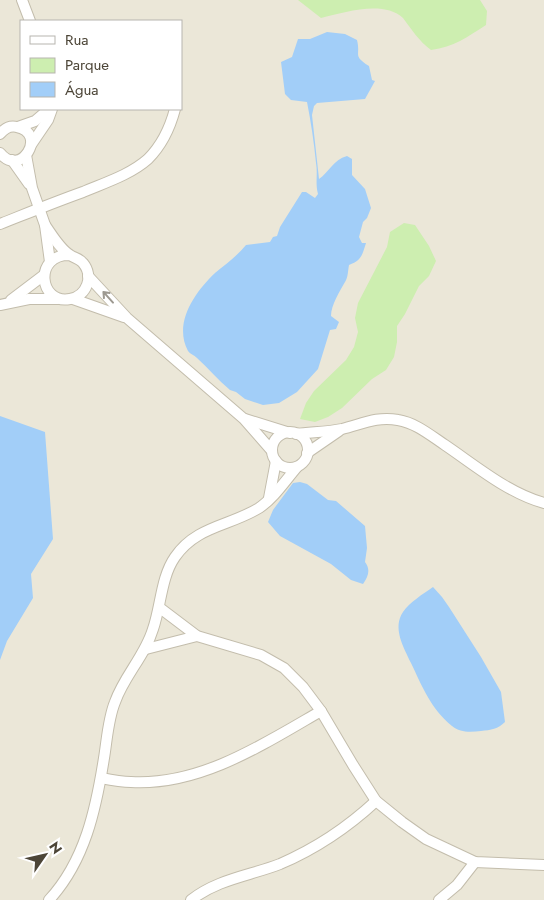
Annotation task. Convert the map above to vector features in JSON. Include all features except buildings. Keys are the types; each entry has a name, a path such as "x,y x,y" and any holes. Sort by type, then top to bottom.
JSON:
{"street":[{"path":"22,0 30,20"},
{"path":"0,134 7,128 35,122 49,110"},
{"path":"0,153 7,159 12,160 26,155 48,120 50,110"},
{"path":"0,224 112,180 139,166 157,149 166,136 172,123 175,110"},
{"path":"18,127 28,134 31,145"},
{"path":"26,155 38,209 45,225 70,256"},
{"path":"12,160 32,188"},
{"path":"4,304 44,275 50,262 45,225"},
{"path":"50,262 63,255 77,258 83,262 88,276 127,318 244,419 272,451 276,461 285,468 297,466"},
{"path":"44,275 47,289 58,299"},
{"path":"73,299 85,290 88,276"},
{"path":"4,304 36,298 73,299 127,318"},
{"path":"272,451 275,440 279,436 341,429 380,418 399,420 418,427 526,498 544,503"},
{"path":"49,900 62,887 77,862 90,826 101,778 114,703 126,679 146,649 160,608 166,573 175,556 202,532 241,517 268,502 305,459 307,453 305,442 293,433 244,419"},
{"path":"307,453 341,429"},
{"path":"268,502 276,461"},
{"path":"160,608 197,636 262,655 284,668 303,687 321,712 376,801 426,839 475,862 544,865"},
{"path":"146,649 197,636"},
{"path":"101,778 132,782 164,780 208,770 254,750 321,712"},
{"path":"191,900 205,889 280,864 322,842 356,820 376,801"},
{"path":"439,900 457,884 475,862"}],"shaded area":[{"path":"0,0 544,0 544,900 0,900"}],"green space":[{"path":"298,0 480,0 487,11 486,25 454,44 431,50 419,39 403,18 395,13 386,10 364,9 321,18"},
{"path":"404,223 415,225 429,246 436,261 429,276 419,286 397,326 397,342 394,357 386,370 372,379 342,408 328,417 315,422 300,419 306,403 314,391 346,360 354,347 358,332 355,318 358,303 387,247 390,232"}],"water":[{"path":"327,32 345,34 357,40 358,55 369,66 372,80 375,81 365,99 317,103 314,106 312,115 319,179 338,160 347,156 352,159 352,175 365,189 371,208 363,222 359,237 362,243 366,243 359,259 349,265 346,280 334,303 331,316 339,322 336,329 330,330 318,369 297,392 279,403 263,405 245,399 230,390 189,352 184,340 183,330 188,309 207,281 246,245 270,242 273,237 277,236 280,227 302,192 306,192 315,198 318,194 317,167 307,102 291,100 285,94 281,62 292,57 298,39 310,39"},
{"path":"0,416 45,432 53,539 31,574 33,598 7,641 0,660"},
{"path":"293,483 307,484 328,500 336,501 365,526 367,548 365,562 368,571 363,584 351,580 331,564 280,536 268,522 273,510"},
{"path":"433,587 449,607 501,692 505,722 497,728 470,732 458,730 452,726 438,712 428,697 405,651 400,638 400,618 409,605"}]}
